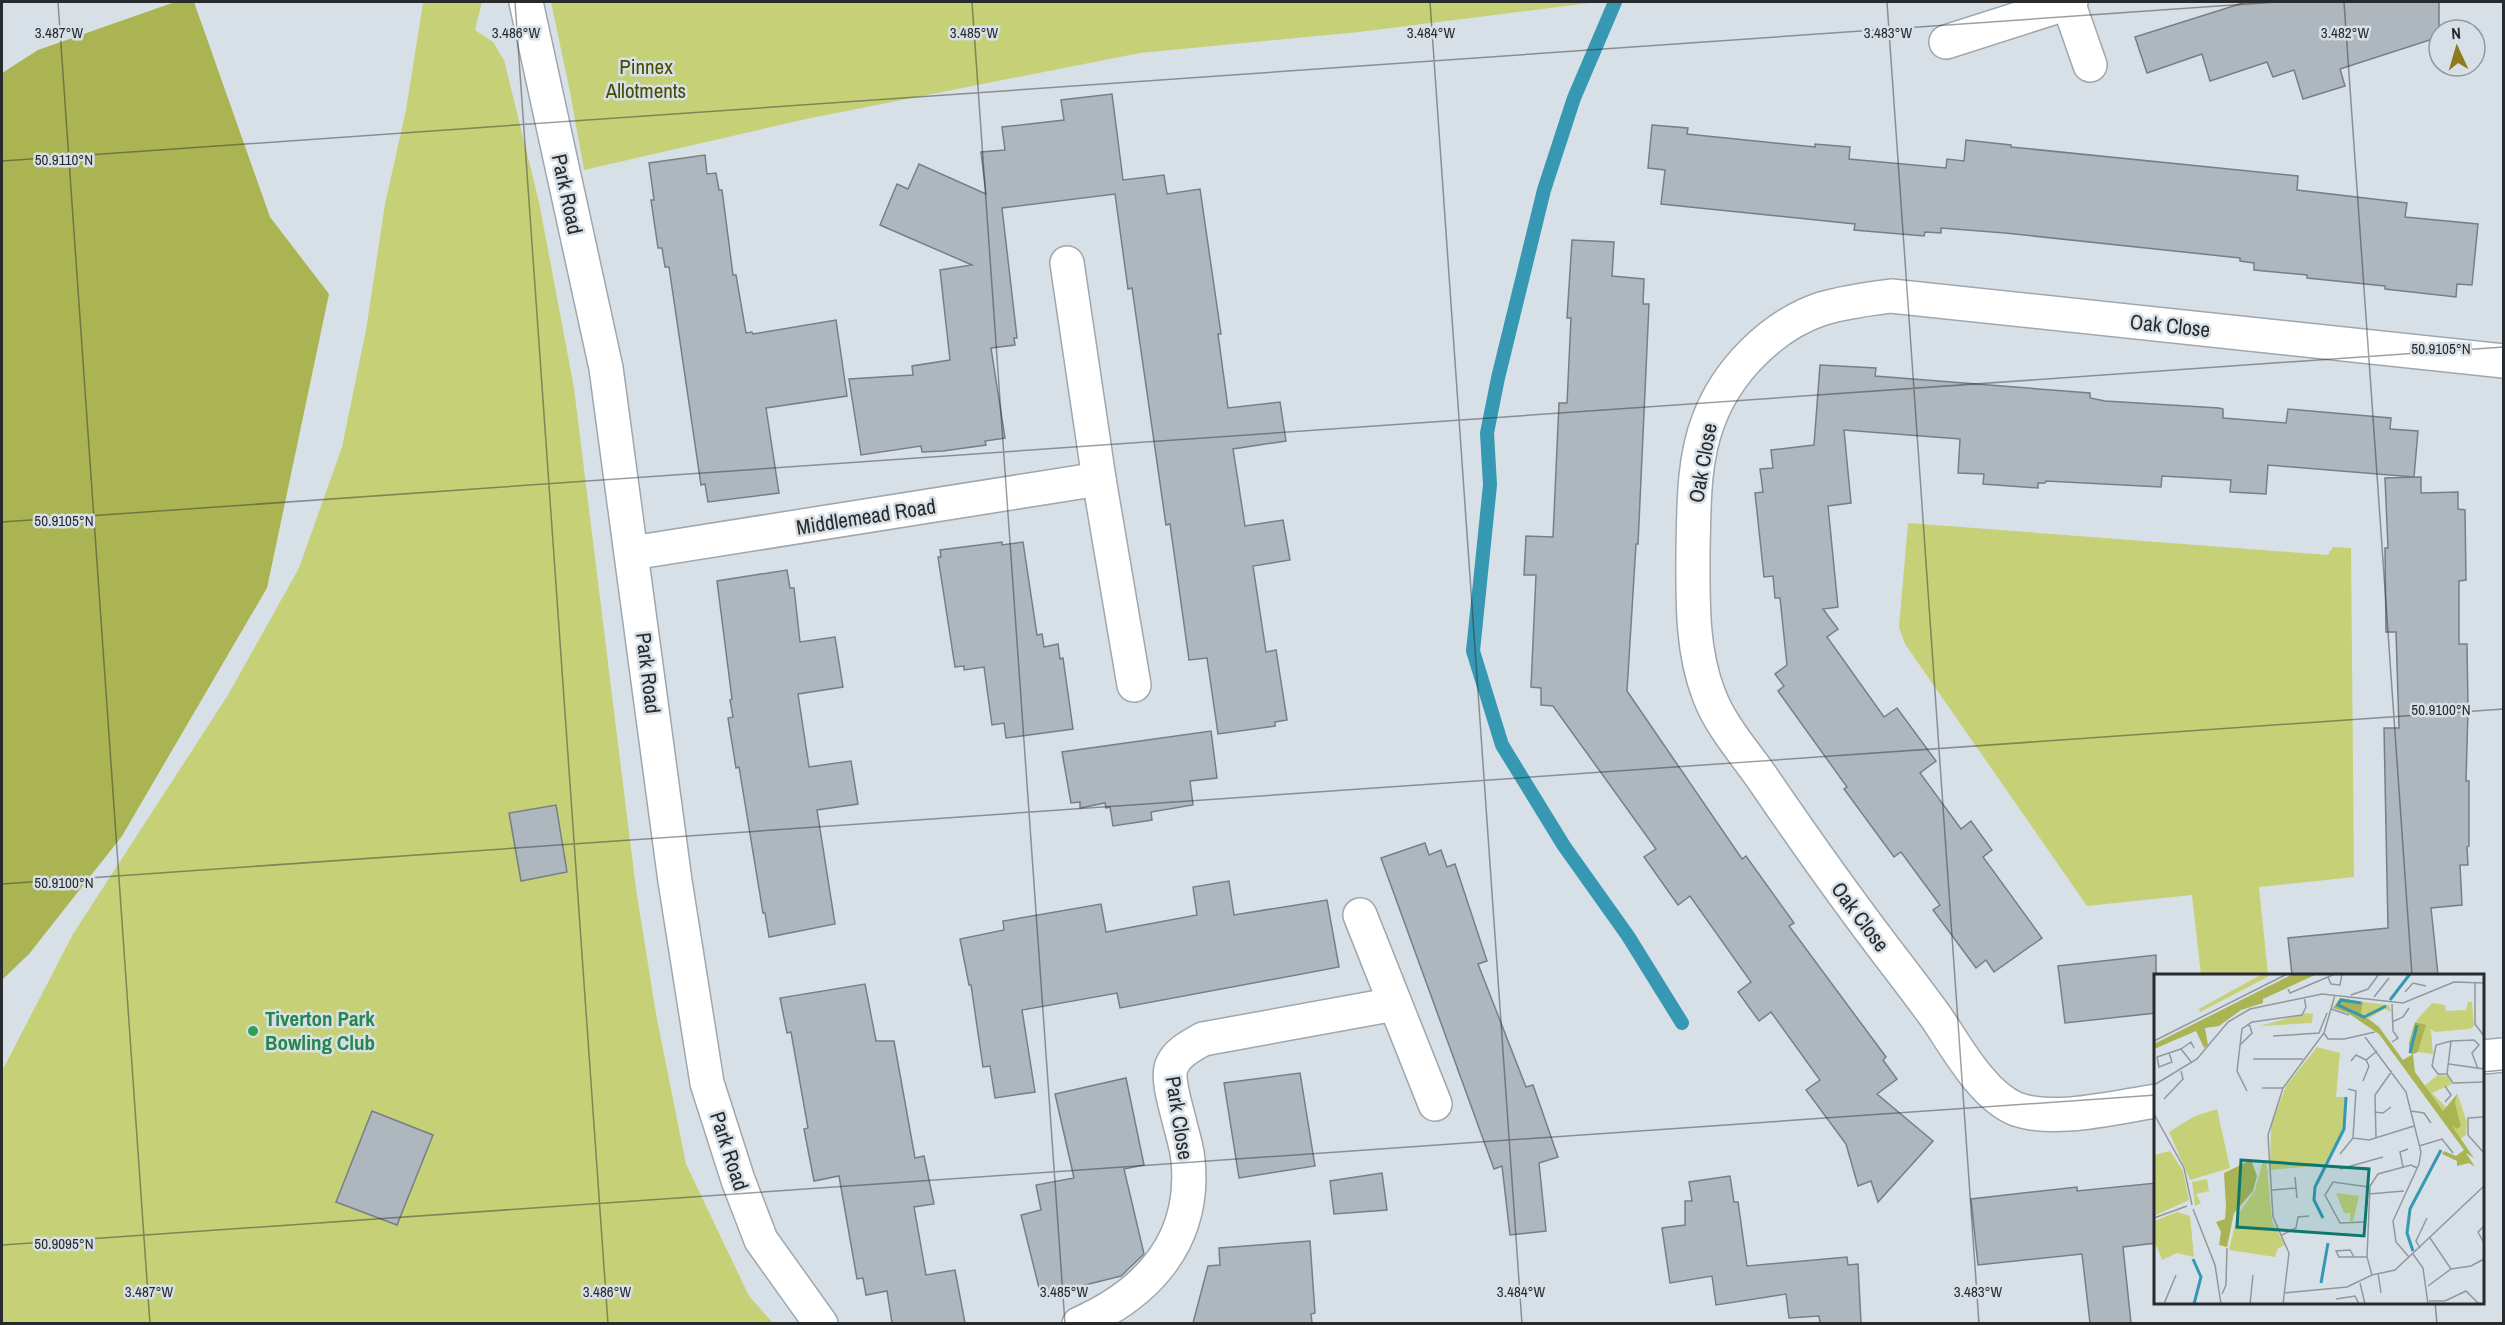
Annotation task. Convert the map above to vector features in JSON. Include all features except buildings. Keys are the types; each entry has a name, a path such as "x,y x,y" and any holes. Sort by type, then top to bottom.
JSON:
{"street":[{"name":"Park Road","path":"525,2 606,368 675,881 707,1083 760,1240 821,1323"},
{"path":"1946,42 2070,2 2090,65"},
{"path":"1067,263 1099,479 1134,684"},
{"name":"Oak Close","path":"2154,1101 2071,1113 2038,1114 2014,1108 1995,1096 1982,1082 1828,875 1727,728 1709,697 1698,658 1694,620 1695,493 1707,422 1721,394 1740,367 1761,344 1789,324 1819,310 1853,301 1891,296 2504,361"},
{"name":"Middlemead Road","path":"632,553 1099,479"},
{"path":"1360,915 1435,1104"},
{"name":"Park Close","path":"1079,1323 1124,1300 1152,1275 1165,1259 1179,1227 1187,1198 1188,1160 1172,1086 1171,1067 1182,1051 1203,1039 1395,1004"},
{"path":"2484,1057 2504,1055"}],"green space":[{"path":"175,2 194,2 270,217 329,294 267,588 122,836 29,954 2,980 2,73 38,50"},
{"path":"425,2 482,2 475,30 493,42 504,60 539,202 574,388 636,889 656,1014 686,1164 749,1296 773,1323 2,1324 2,1071 73,934 228,695 299,568 342,447 366,330 385,204 406,110"},
{"name":"Pinnex Allotments","path":"551,2 1598,2 1359,32 1140,53 806,119 584,170"},
{"path":"1908,523 2328,555 2333,547 2351,548 2354,877 2259,887 2268,974 2201,974 2192,895 2087,906 1905,644 1899,627"}],"waterway":[{"path":"1615,2 1574,98 1544,190 1498,378 1487,433 1490,485 1473,651 1502,745 1564,846 1628,936 1682,1023"}],"place":[{"name":"Tiverton Park Bowling Club","path":"253,1031"}]}
